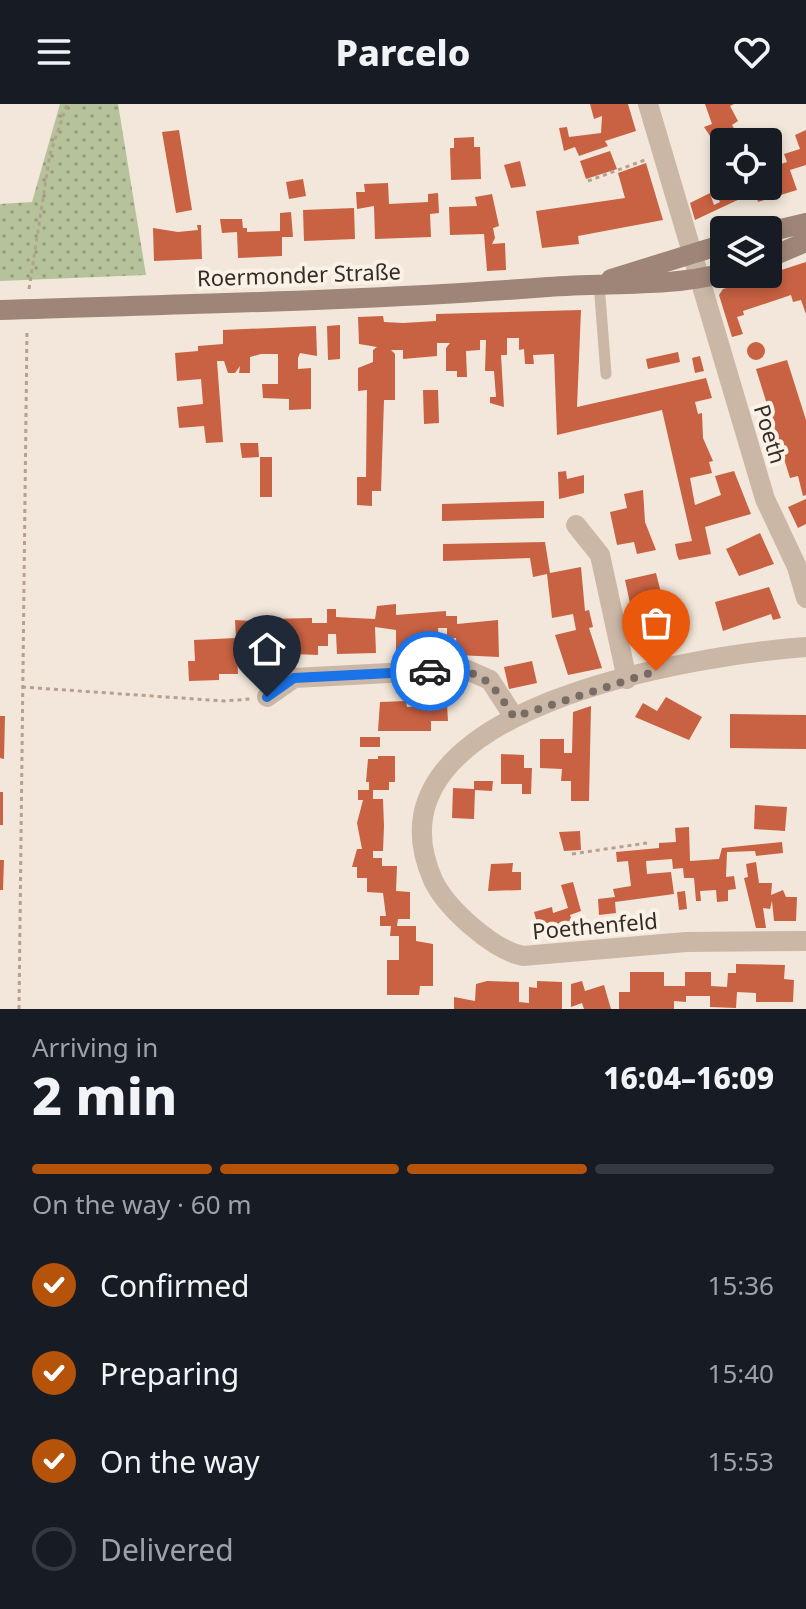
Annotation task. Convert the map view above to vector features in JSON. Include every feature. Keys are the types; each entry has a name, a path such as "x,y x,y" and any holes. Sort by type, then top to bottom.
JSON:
{"main road":[{"path":"782,229 806,223"},
{"path":"782,252 806,242"},
{"name":"Roermonder Straße","path":"599,283 710,248"},
{"name":"Roermonder Straße","path":"0,310 471,293 599,283 646,286 710,277"}],"street":[{"name":"Poeth","path":"648,104 765,499 797,567 806,598"},
{"path":"576,525 600,555 627,679"},
{"name":"Poethenfeld","path":"806,647 748,652 627,679 514,717 455,758 434,785 422,820 422,854 437,889 454,910 506,953 523,956 686,942 806,941"},
{"path":"267,697 294,678 465,669 490,680 514,717"}],"lane":[{"path":"599,283 606,374"}],"path":[{"path":"29,291 50,154 67,104"},
{"path":"588,181 663,153"},
{"path":"19,1009 27,328"},
{"path":"22,687 224,701 267,697"},
{"path":"572,854 647,843"}],"green space":[{"path":"60,104 118,104 146,275 0,281 0,204 32,202"}],"building":[{"path":"590,104 628,104 636,131 605,141 608,146 579,156 575,147 564,151 559,128 567,127 569,137 601,133 602,116 594,119"},
{"path":"705,104 734,104 730,106 738,121 732,125 734,128 710,128 710,136 704,127 712,124"},
{"path":"179,130 192,210 176,213 162,132"},
{"path":"806,130 806,165 790,170 797,190 782,195 782,164 787,162 784,154 800,149 795,135"},
{"path":"474,137 474,147 480,147 481,179 451,180 450,148 454,148 454,138"},
{"path":"610,151 617,169 586,179 580,161"},
{"path":"520,161 526,186 511,188 504,165"},
{"path":"646,163 663,220 578,236 579,244 542,248 536,211 625,198 618,173"},
{"path":"303,179 306,196 289,199 286,182"},
{"path":"388,183 389,204 428,202 428,194 438,193 439,213 430,214 431,237 375,239 374,206 357,209 356,192 365,192 364,184"},
{"path":"710,193 714,205 738,200 695,220 690,203"},
{"path":"492,194 499,226 493,228 495,238 492,244 505,243 506,270 487,271 484,234 450,235 449,207 477,206 475,197"},
{"path":"354,208 355,239 304,241 303,210"},
{"path":"291,212 293,237 282,237 282,256 238,258 237,232 222,233 220,219 242,219 247,232 280,231 280,213"},
{"path":"197,225 201,225 202,259 154,261 153,228 178,232 198,230"},
{"path":"806,262 806,314 801,300 793,302 791,295 743,311 744,315 737,317 743,334 732,337 719,295 723,289 782,288 782,270"},
{"path":"581,310 577,407 706,378 712,398 695,402 698,414 702,413 703,438 713,461 709,462 712,473 690,478 695,505 721,495 715,476 734,471 751,514 705,527 711,554 679,560 677,555 675,544 692,541 662,410 557,435 554,354 533,355 534,364 525,364 524,349 519,350 519,338 507,338 507,355 501,355 504,407 490,403 490,397 496,397 494,371 485,371 486,340 480,340 480,350 466,351 467,377 457,377 457,371 446,371 446,348 450,343 437,343 437,356 403,359 403,350 391,350 395,354 395,400 384,400 381,491 372,491 372,506 357,505 357,477 366,477 367,390 358,391 358,368 373,362 373,350 377,347 359,344 358,317 383,316 384,322 403,323 436,321 436,314"},
{"path":"340,325 340,359 328,360 327,326"},
{"path":"316,326 317,356 300,353 298,358 298,369 311,368 311,409 289,410 289,399 263,398 262,384 278,384 278,354 261,354 250,357 250,373 239,373 240,366 235,373 228,373 224,361 217,361 223,442 206,443 204,426 179,428 177,407 203,404 201,379 177,381 175,353 198,351 198,346 223,344 223,330"},
{"path":"752,342 760,342 765,351 763,358 752,360 747,355 747,347"},
{"path":"678,352 680,362 648,369 646,359"},
{"path":"700,356 704,371 695,373 692,358"},
{"path":"787,360 806,420 806,495 803,496 798,476 790,478 756,369"},
{"path":"423,390 438,390 439,423 424,424"},
{"path":"240,443 258,443 259,457 242,458"},
{"path":"260,457 272,457 272,497 260,497"},
{"path":"566,471 567,479 584,475 584,493 559,499 558,472"},
{"path":"643,490 645,522 656,550 637,554 634,542 617,545 610,512 627,508 624,494"},
{"path":"806,499 806,524 798,528 788,507"},
{"path":"544,501 544,518 442,521 442,504"},
{"path":"760,533 774,564 739,576 726,549"},
{"path":"545,542 550,573 581,567 585,611 589,610 593,627 589,628 602,668 568,675 555,635 576,630 573,614 552,618 547,574 533,577 530,558 443,561 443,544"},
{"path":"656,573 675,649 641,656 637,635 645,633 643,623 652,622 650,613 633,617 625,580"},
{"path":"769,587 781,618 773,620 771,614 723,631 715,602"},
{"path":"396,604 396,615 446,611 446,616 457,616 457,624 498,620 499,657 457,655 456,638 447,639 447,628 438,628 439,651 396,652 396,630 375,627 376,653 337,654 336,634 328,634 328,646 318,646 318,655 269,653 268,647 237,648 238,674 219,674 219,680 189,681 188,661 195,661 194,640 236,638 235,620 268,622 268,619 312,618 312,623 327,623 327,609 336,609 336,617 375,619 377,606"},
{"path":"532,661 537,683 509,689 504,667"},
{"path":"666,697 702,717 689,740 635,717 643,703 657,711"},
{"path":"406,701 407,707 422,706 422,710 429,710 429,705 447,705 448,721 431,721 431,731 378,731 380,702"},
{"path":"591,706 589,801 571,801 571,781 561,781 562,769 540,768 540,739 564,739 564,753 572,753 573,712"},
{"path":"730,714 806,715 806,749 730,748"},
{"path":"0,716 5,716 4,759 0,758"},
{"path":"360,737 380,737 380,747 360,747"},
{"path":"501,754 524,755 524,768 532,768 531,794 522,794 522,784 501,784"},
{"path":"378,756 395,756 395,782 389,782 389,790 373,790 373,799 383,799 384,826 383,851 373,851 373,858 382,858 382,866 397,866 396,891 410,892 410,919 398,919 397,926 416,926 416,941 433,944 433,986 420,986 419,995 387,995 387,960 399,960 399,936 390,936 391,926 380,926 380,916 386,916 383,893 367,892 367,878 357,878 357,867 352,867 357,849 362,849 357,823 363,800 358,800 358,790 369,790 369,782 366,782 368,759 378,759"},
{"path":"474,781 493,781 492,791 475,790 474,819 452,818 453,788 474,789"},
{"path":"0,792 3,792 3,825 0,825"},
{"path":"755,805 787,807 785,831 754,829"},
{"path":"689,827 690,861 719,859 722,848 782,842 783,853 756,856 755,851 727,852 726,877 734,876 736,889 728,890 728,901 717,902 716,890 700,891 701,901 696,901 694,878 684,878 683,868 673,869 672,859 646,861 647,874 671,872 674,894 615,902 616,913 599,915 598,899 615,897 613,889 631,886 628,861 617,862 616,852 659,848 659,843 676,842 675,828"},
{"path":"580,831 581,850 564,851 559,832"},
{"path":"0,860 4,860 3,890 0,890"},
{"path":"756,862 759,883 772,883 771,895 783,890 786,897 797,897 796,921 774,921 772,901 770,909 763,908 766,928 756,928 744,878 748,877 746,864"},
{"path":"513,863 512,872 521,872 521,890 488,891 491,864"},
{"path":"573,882 581,911 570,915 576,934 555,940 552,930 540,933 534,912 552,907 553,913 568,908 561,885"},
{"path":"685,891 687,909 679,910 677,892"},
{"path":"736,964 785,965 784,979 794,980 793,1002 756,1002 756,993 737,992 736,1008 710,1007 710,996 686,996 686,1002 674,1001 674,1009 619,1009 619,992 630,992 630,972 664,972 664,986 685,986 685,972 711,972 711,986 727,987 728,973 736,973"},
{"path":"487,981 519,982 519,1002 529,1003 529,987 537,988 537,981 562,982 562,1009 454,1009 454,997 475,1001 476,984"},
{"path":"582,981 585,991 604,985 611,1009 584,1009 582,1003 571,1007 571,984"}],"way so far":[{"path":"430,671 465,669 490,680 514,717 602,685 656,671"}],"route":[{"path":"267,697 294,678 430,671"}]}
